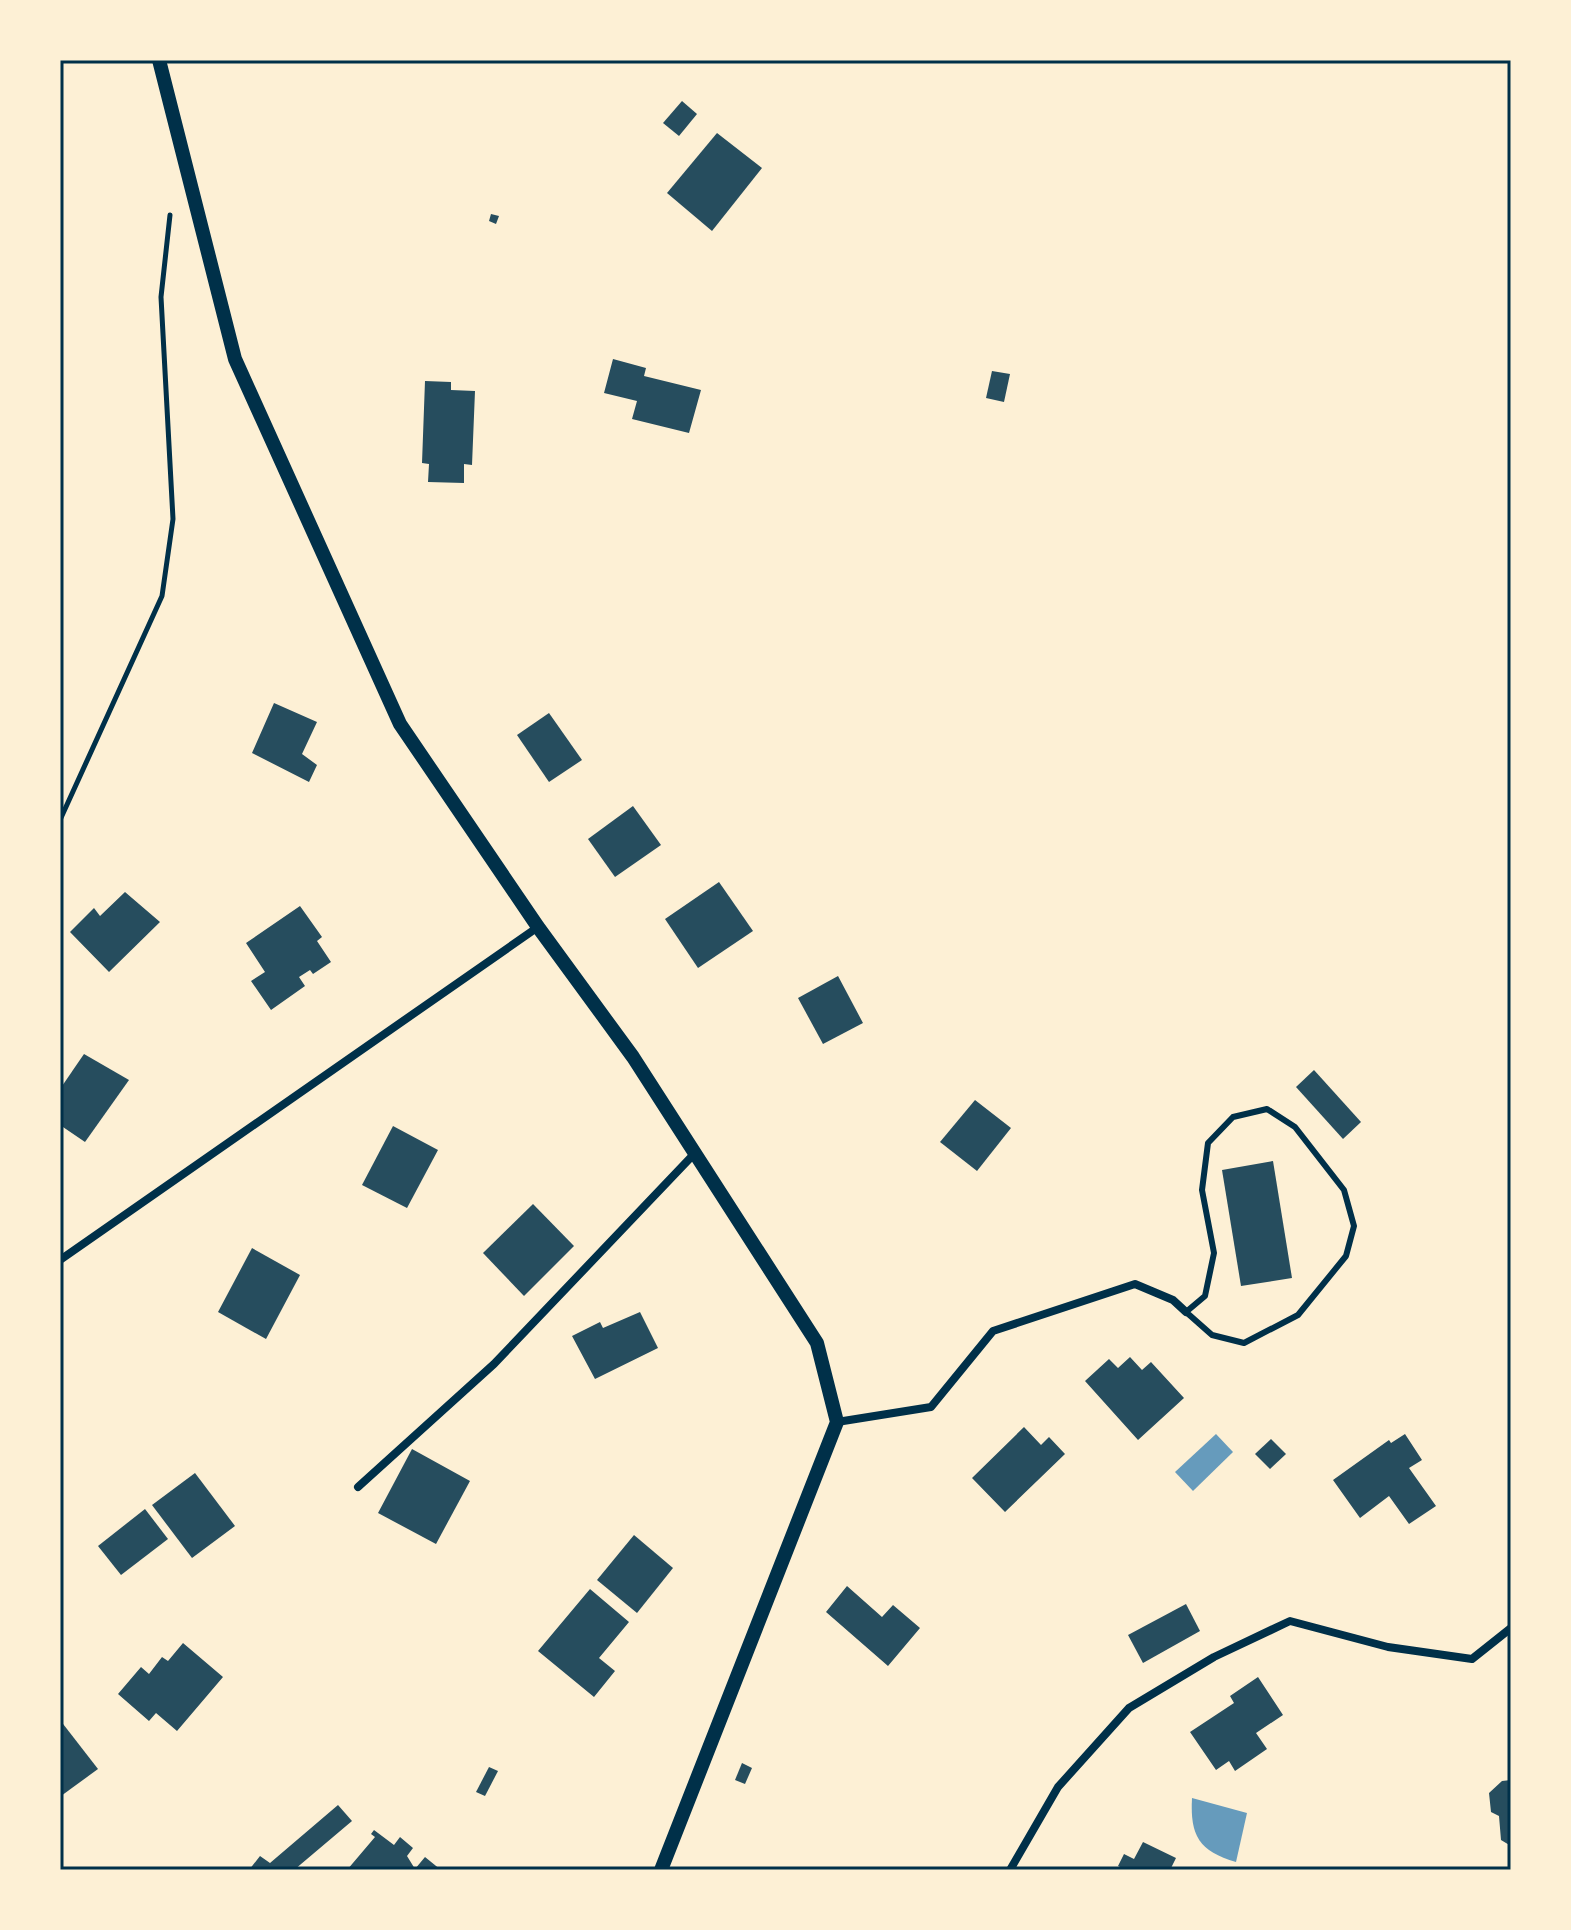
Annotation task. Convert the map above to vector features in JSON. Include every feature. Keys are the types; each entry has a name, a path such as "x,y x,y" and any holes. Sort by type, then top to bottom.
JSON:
{"street":[{"path":"159,60 235,359 400,724 538,927 633,1057 817,1343 837,1422 661,1870"},
{"path":"60,1260 249,1125 538,927"},
{"path":"358,1487 494,1364 695,1153"},
{"path":"837,1422 931,1407 993,1331 1135,1284 1173,1300 1186,1312"},
{"path":"1010,1870 1058,1787 1129,1708 1214,1657 1290,1621 1388,1647 1472,1659 1511,1628"}],"lane":[{"path":"1267,1109 1295,1127 1344,1190 1354,1226 1346,1256 1298,1315 1244,1343 1212,1335 1186,1312 1205,1296 1214,1253 1202,1190 1208,1143 1233,1117 1267,1109"}],"path":[{"path":"60,820 162,596 173,519 161,297 171,204"}],"water":[{"path":"1216,1434 1233,1452 1193,1491 1175,1472"},
{"path":"1192,1798 1247,1813 1236,1862 1213,1853 1199,1840 1193,1822"}],"building":[{"path":"682,101 697,114 679,136 663,123"},
{"path":"717,133 762,168 712,231 667,193"},
{"path":"491,214 499,216 496,224 489,221"},
{"path":"613,359 646,368 644,376 701,390 689,433 632,419 637,401 604,393"},
{"path":"992,371 1010,374 1004,402 986,398"},
{"path":"425,381 451,382 451,390 475,391 472,465 464,464 464,483 428,482 429,464 422,463"},
{"path":"274,703 317,722 302,754 317,765 309,782 252,753"},
{"path":"549,713 582,760 549,782 517,735"},
{"path":"633,806 661,845 615,877 588,839"},
{"path":"719,882 753,931 698,968 665,919"},
{"path":"125,892 160,922 109,972 70,932 94,908 100,916"},
{"path":"300,906 322,937 317,941 331,962 313,974 310,970 299,977 305,986 271,1010 251,981 265,972 246,943"},
{"path":"838,976 863,1023 823,1044 798,998"},
{"path":"84,1054 129,1080 85,1142 60,1125 60,1089"},
{"path":"1314,1070 1361,1122 1343,1139 1296,1087"},
{"path":"975,1100 1011,1128 977,1171 940,1142"},
{"path":"393,1126 438,1150 407,1208 362,1185"},
{"path":"1273,1161 1292,1278 1241,1286 1222,1170"},
{"path":"533,1204 574,1246 524,1296 483,1253"},
{"path":"252,1248 300,1275 266,1339 218,1312"},
{"path":"640,1312 658,1348 595,1379 572,1336 600,1322 603,1328"},
{"path":"1130,1357 1142,1370 1151,1362 1184,1398 1138,1440 1085,1381 1109,1359 1118,1368"},
{"path":"1024,1427 1041,1445 1049,1437 1065,1454 1005,1512 972,1478"},
{"path":"1405,1434 1422,1460 1409,1468 1436,1506 1409,1524 1389,1496 1360,1518 1333,1480 1389,1440 1391,1443"},
{"path":"1271,1439 1286,1454 1270,1469 1255,1454"},
{"path":"412,1449 470,1481 436,1544 378,1513"},
{"path":"195,1473 235,1526 192,1558 152,1505"},
{"path":"145,1509 168,1539 121,1575 98,1546"},
{"path":"634,1535 673,1568 637,1613 597,1580"},
{"path":"847,1586 882,1617 893,1605 920,1628 888,1666 826,1612"},
{"path":"590,1589 629,1622 599,1658 615,1671 594,1697 538,1651"},
{"path":"1186,1604 1200,1631 1143,1663 1128,1635"},
{"path":"183,1643 223,1677 177,1731 156,1713 149,1721 118,1694 141,1667 149,1674 162,1657 168,1661"},
{"path":"1258,1677 1283,1715 1256,1733 1267,1749 1235,1771 1229,1761 1216,1770 1190,1732 1234,1703 1230,1696"},
{"path":"60,1720 98,1769 61,1796 60,1794"},
{"path":"742,1763 752,1768 745,1784 735,1780"},
{"path":"489,1767 498,1771 485,1796 476,1792"},
{"path":"1511,1780 1511,1846 1501,1840 1499,1816 1491,1812 1489,1793 1502,1781"},
{"path":"338,1805 352,1821 294,1870 249,1870 260,1856 270,1863"},
{"path":"374,1830 394,1845 400,1837 413,1848 407,1856 415,1869 425,1857 441,1870 347,1870 375,1837 371,1834"},
{"path":"1143,1842 1176,1858 1170,1870 1126,1870 1118,1866 1124,1854 1134,1859"}]}
